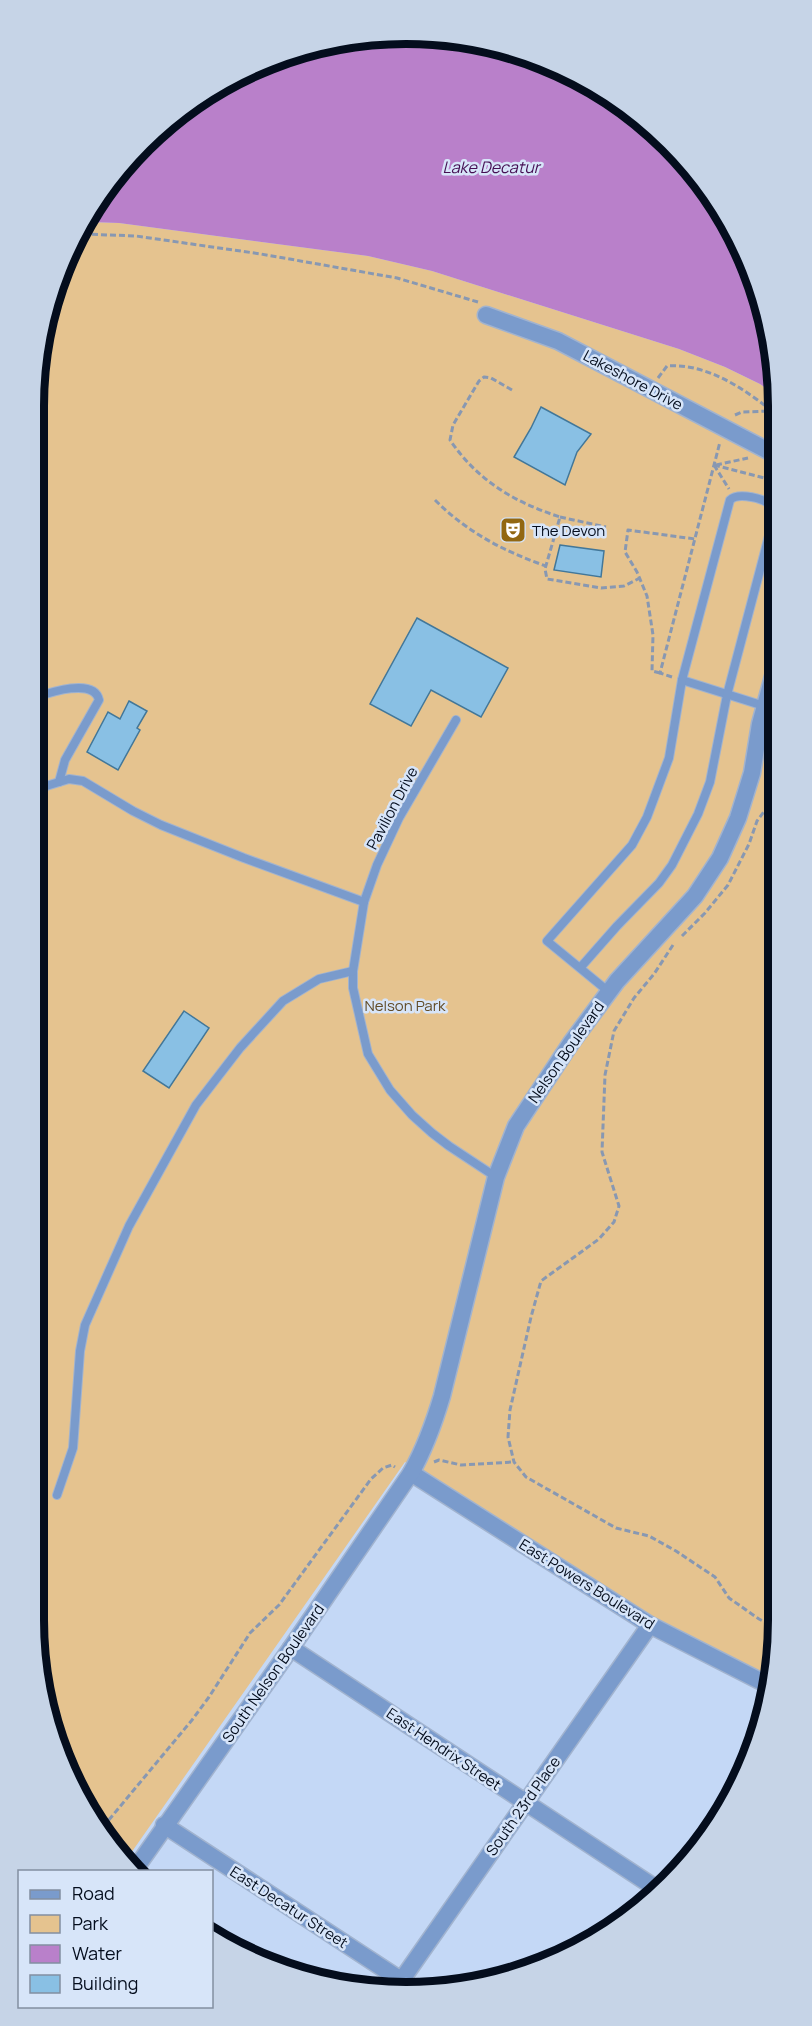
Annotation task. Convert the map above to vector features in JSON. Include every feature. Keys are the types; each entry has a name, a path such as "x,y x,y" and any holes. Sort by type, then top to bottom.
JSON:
{"street":[{"name":"Lakeshore Drive","path":"491,317 558,341 768,451"},
{"name":"Nelson Boulevard","path":"411,1473 435,1419 496,1177 516,1126 571,1043 609,992 695,896 720,858 738,818 752,773 768,692"},
{"name":"East Powers Boulevard","path":"411,1473 650,1625 763,1682"},
{"name":"South Nelson Boulevard","path":"138,1864 411,1473"},
{"name":"South 23rd Place","path":"407,1982 525,1803 650,1625"},
{"name":"East Hendrix Street","path":"291,1648 652,1886"},
{"name":"East Decatur Street","path":"164,1825 398,1982"}],"lane":[{"path":"609,992 547,941 632,845 647,817 669,758 682,680 728,505 733,496 740,495 768,503"},
{"path":"580,968 659,883 684,843 698,814 710,782 727,695 768,540"},
{"path":"682,680 764,706"},
{"path":"44,695 65,688 90,689 98,695 99,700 65,760 58,782"},
{"name":"Pavilion Drive","path":"456,720 389,836 364,902 352,971 353,988 368,1054 380,1075 412,1115 432,1133 496,1177"},
{"path":"44,786 69,779 83,782 133,812 162,825 364,902"},
{"path":"57,1495 73,1448 80,1351 85,1325 129,1226 196,1105 240,1048 284,1001 319,979 352,971"}],"path":[{"path":"87,234 136,236 213,246 397,278 484,304 491,317"},
{"path":"651,390 664,367 676,365 702,371 735,384 768,407"},
{"path":"512,390 491,378 484,377 479,381 453,424 450,440 479,473 495,487 524,504 560,518 606,527"},
{"path":"660,673 725,430 734,415 742,412 768,411"},
{"path":"714,465 768,454"},
{"path":"714,465 768,479"},
{"path":"714,465 733,496"},
{"path":"435,500 475,534 518,556 546,566"},
{"path":"560,518 544,574 547,579 601,588 624,586 640,578"},
{"path":"682,680 652,671 653,635 647,596 625,552 628,530 695,539"},
{"path":"681,937 728,885 749,844 757,821 768,806"},
{"path":"674,945 634,998 614,1031 605,1075 602,1152 619,1206 614,1222 598,1239 541,1281 510,1410 508,1437 514,1462 526,1477 616,1528 649,1536 676,1551 715,1577 729,1598 768,1624"},
{"path":"106,1823 192,1720 250,1633 279,1605 371,1479 383,1468 392,1465 411,1473 440,1460 460,1465 514,1462"}],"green space":[{"name":"Nelson Park","path":"94,222 119,223 368,256 432,271 679,349 725,367 768,390 768,1644 764,1674 656,1619 405,1462 130,1855 92,1801 71,1759 50,1691 44,1644 44,382 50,335 63,289 71,267"}],"water":[{"name":"Lake Decatur","path":"382,44 430,44 477,50 545,71 587,92 627,118 679,167 694,185 720,225 741,267 762,335 768,390 725,367 679,349 432,271 368,256 119,223 94,222 118,185 133,167 185,118 246,81 289,63 335,50"}],"building":[{"path":"541,407 591,434 577,452 565,485 514,457"},
{"path":"560,545 604,551 601,577 554,570"},
{"path":"417,618 508,668 481,717 431,690 411,726 370,704"},
{"path":"129,701 147,711 137,728 140,730 118,770 87,752 108,712 120,719"},
{"path":"184,1011 209,1028 169,1088 143,1071"}],"place":[{"name":"The Devon","path":"513,530"}]}
